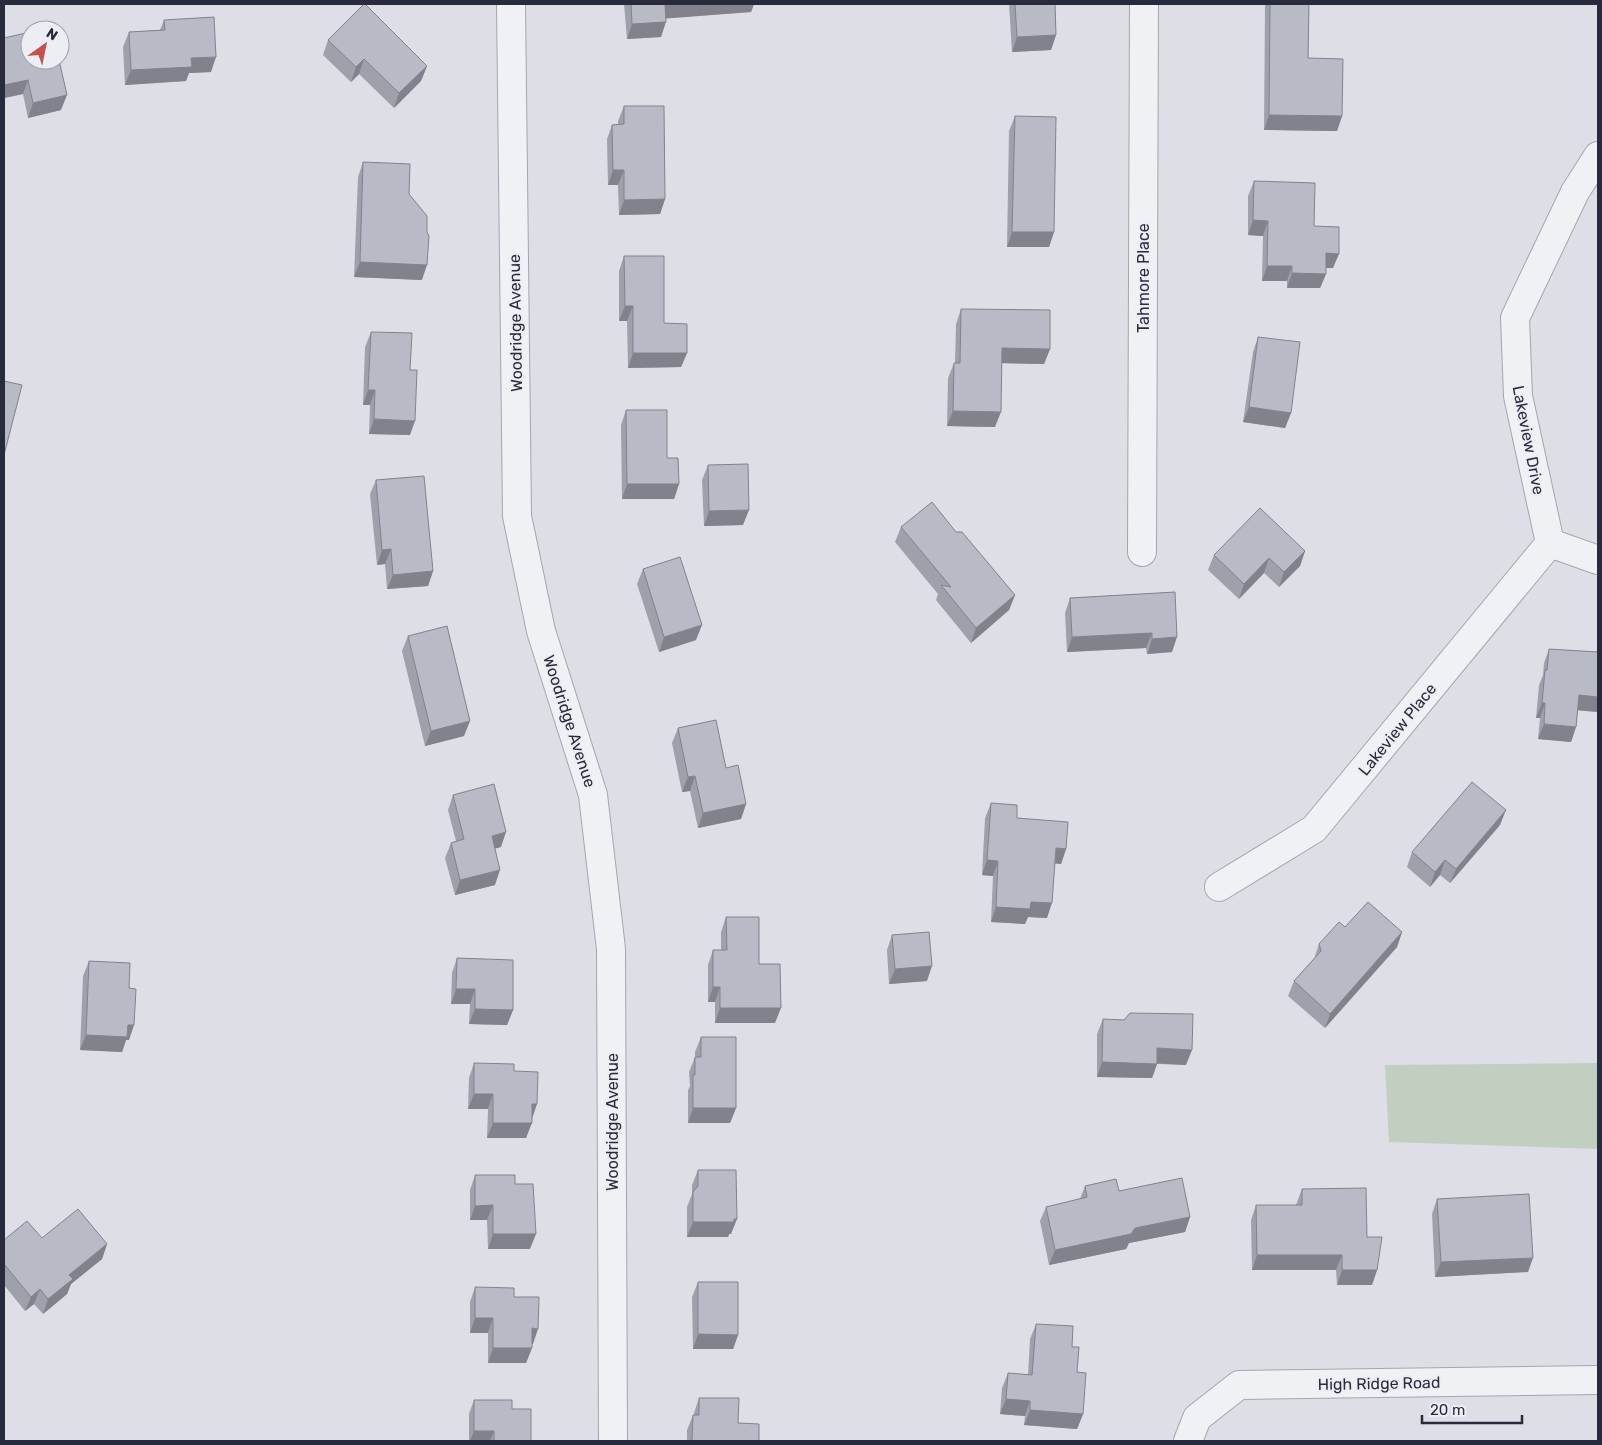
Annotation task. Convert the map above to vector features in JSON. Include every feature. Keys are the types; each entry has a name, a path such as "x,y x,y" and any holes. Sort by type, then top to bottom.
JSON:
{"street":[{"name":"Woodridge Avenue","path":"512,4 517,516 541,631 594,795 611,948 613,1441"},
{"name":"Tahmore Place","path":"1142,552 1144,4"},
{"name":"Lakeview Drive","path":"1550,543 1518,396 1515,318 1575,192 1598,156"},
{"path":"1550,543 1598,560"},
{"name":"Lakeview Place","path":"1219,887 1314,829 1550,543"},
{"name":"High Ridge Road","path":"1188,1441 1197,1418 1239,1385 1598,1380"}],"green space":[{"path":"1598,1063 1598,1149 1389,1142 1385,1065"}],"building":[{"path":"364,4 427,66 399,93 364,59 356,67 328,40"},
{"path":"631,4 665,4 666,22 632,24"},
{"path":"1015,4 1055,4 1056,35 1017,37"},
{"path":"1270,4 1309,4 1308,58 1343,59 1342,116 1269,115"},
{"path":"214,17 216,57 191,58 192,67 131,70 129,32 165,30 164,20"},
{"path":"20,34 20,70 61,70 67,95 33,103 28,80 4,85 4,38"},
{"path":"624,106 664,106 665,199 624,200 624,170 613,170 612,125 624,124"},
{"path":"1015,116 1056,117 1054,232 1012,232"},
{"path":"363,162 410,164 409,194 427,216 427,232 429,236 427,265 360,262"},
{"path":"1254,181 1315,183 1314,226 1339,227 1339,254 1326,253 1326,274 1292,273 1292,266 1267,266 1268,221 1253,220"},
{"path":"624,256 664,256 664,323 687,324 687,353 633,353 633,306 625,306"},
{"path":"961,309 1050,310 1050,349 1002,348 1001,412 953,411 954,363 960,363"},
{"path":"371,332 412,333 410,370 417,370 415,421 374,419 375,390 368,390"},
{"path":"1258,337 1300,342 1291,413 1249,407"},
{"path":"4,381 22,385 4,455"},
{"path":"626,410 667,410 667,458 678,458 679,484 627,484"},
{"path":"748,464 749,510 709,511 708,465"},
{"path":"424,476 433,571 393,575 391,549 382,550 376,480"},
{"path":"932,502 956,532 962,532 1015,595 976,628 941,585 951,587 901,527"},
{"path":"1260,508 1305,551 1284,572 1269,558 1244,584 1214,555"},
{"path":"680,557 702,625 664,637 643,569"},
{"path":"1175,592 1177,637 1152,639 1152,633 1072,637 1070,598"},
{"path":"447,626 470,721 431,731 408,636"},
{"path":"1549,649 1598,652 1598,697 1579,695 1576,727 1544,724 1545,703 1542,703"},
{"path":"716,720 726,768 738,765 746,804 703,813 695,776 688,777 678,728"},
{"path":"1472,782 1506,810 1456,869 1445,860 1435,872 1412,852"},
{"path":"494,784 506,832 492,836 500,870 460,880 451,843 464,839 453,795"},
{"path":"991,803 1017,805 1017,818 1068,822 1066,849 1056,848 1052,903 1031,902 1030,909 996,907 998,861 987,860"},
{"path":"1368,902 1402,932 1330,1014 1294,981 1321,951 1319,944 1339,922 1345,927"},
{"path":"726,917 759,917 759,964 780,964 781,1008 720,1008 720,987 713,987 713,950 727,950"},
{"path":"929,932 932,966 895,969 892,935"},
{"path":"457,958 513,960 513,1010 475,1009 475,989 456,989"},
{"path":"89,961 130,963 129,988 136,989 134,1025 128,1025 127,1037 86,1035"},
{"path":"1130,1013 1193,1014 1192,1050 1157,1048 1157,1064 1102,1062 1103,1019 1124,1020"},
{"path":"701,1037 736,1037 736,1108 693,1108 695,1057 701,1057"},
{"path":"474,1063 514,1064 514,1071 538,1072 537,1104 532,1104 532,1123 493,1123 493,1094 474,1094"},
{"path":"698,1170 736,1170 737,1219 734,1219 734,1222 693,1222 693,1192 698,1186"},
{"path":"475,1175 515,1175 515,1184 533,1184 536,1234 493,1234 493,1205 475,1206"},
{"path":"1182,1178 1190,1217 1135,1228 1131,1234 1055,1250 1046,1207 1087,1197 1085,1186 1116,1179 1119,1191"},
{"path":"1366,1188 1367,1237 1382,1237 1377,1270 1342,1270 1342,1255 1257,1255 1256,1205 1302,1205 1302,1189"},
{"path":"1529,1194 1533,1258 1441,1262 1437,1199"},
{"path":"78,1209 107,1244 69,1275 73,1279 48,1299 40,1289 31,1297 4,1264 4,1240 27,1221 42,1238"},
{"path":"698,1282 738,1282 738,1335 698,1334"},
{"path":"475,1287 514,1288 514,1297 539,1297 538,1329 532,1328 532,1348 493,1348 493,1318 475,1318"},
{"path":"1036,1324 1073,1326 1072,1347 1079,1347 1077,1372 1086,1373 1083,1414 1030,1410 1030,1401 1006,1399 1008,1373 1032,1375"},
{"path":"699,1398 739,1398 738,1423 759,1424 759,1441 693,1441 693,1415 699,1415"},
{"path":"474,1400 512,1400 512,1409 531,1409 531,1441 494,1441 494,1431 474,1431"}]}
